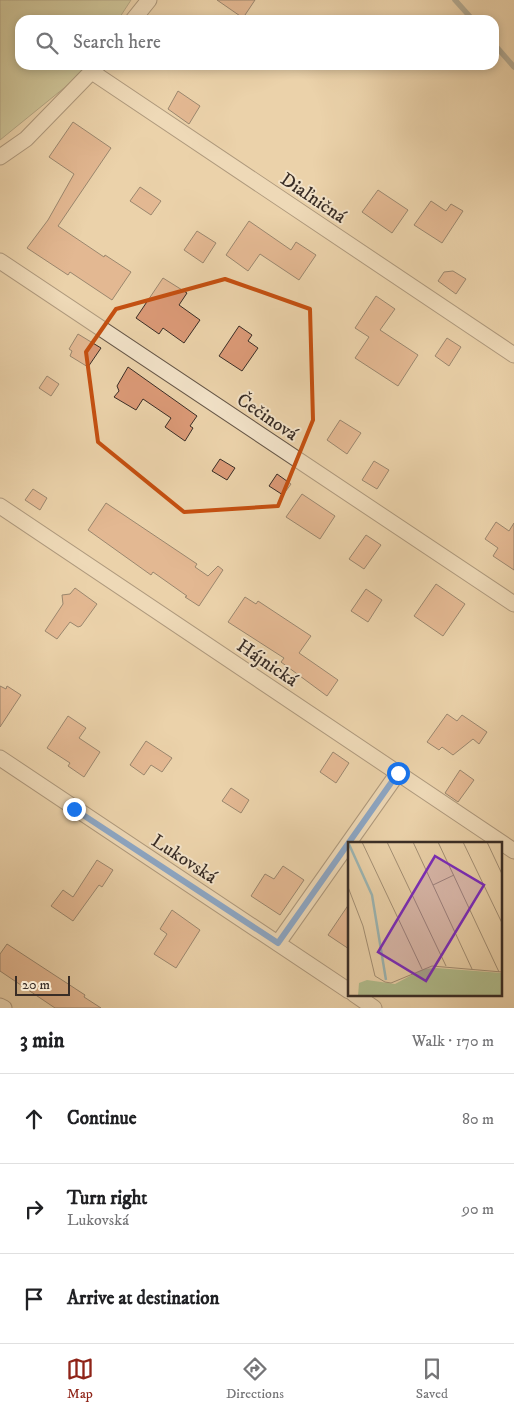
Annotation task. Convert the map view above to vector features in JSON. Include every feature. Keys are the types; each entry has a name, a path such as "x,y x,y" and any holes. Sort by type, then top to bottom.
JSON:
{"street":[{"path":"137,15 149,0"},
{"path":"0,157 26,139 93,70"},
{"name":"Diaľničná","path":"98,70 514,355"},
{"name":"Čečinová","path":"0,261 514,604"},
{"name":"Hájnická","path":"0,506 501,842"},
{"name":"Lukovská","path":"0,758 348,990"},
{"path":"349,842 398,773"},
{"name":"Hájnická","path":"502,843 514,851"},
{"path":"278,943 348,844"},
{"path":"357,996 374,1008"},
{"path":"0,1006 4,1008"}],"highlighted area":[{"path":"225,279 310,309 313,420 278,506 184,512 98,442 86,352 116,309"}],"green space":[{"path":"0,0 131,0 121,15 15,15 15,70 84,70 80,75 0,140"}],"building":[{"path":"217,0 255,0 245,15 239,15"},
{"path":"178,91 200,106 189,124 168,109"},
{"path":"73,122 111,148 58,226 104,257 105,255 131,272 112,300 70,272 68,275 27,248 48,220 74,174 49,157"},
{"path":"140,187 161,201 151,215 130,201"},
{"path":"378,190 408,210 392,233 362,212"},
{"path":"431,201 446,211 451,204 463,211 442,243 414,225"},
{"path":"249,221 291,250 296,242 316,255 299,280 260,254 248,271 226,255"},
{"path":"197,231 216,243 203,263 184,250"},
{"path":"453,271 466,279 456,294 438,281 444,272"},
{"path":"163,278 187,293 179,305 200,320 184,343 163,328 159,334 136,318"},
{"path":"376,296 395,309 380,330 418,355 398,386 355,358 369,337 355,328"},
{"path":"239,326 252,335 248,341 258,348 242,371 219,356"},
{"path":"78,334 101,348 88,367 70,356 72,351 69,349"},
{"path":"447,338 461,347 449,366 435,356"},
{"path":"128,367 197,416 190,426 193,428 185,441 165,427 171,418 143,399 136,410 114,397 119,391 117,386"},
{"path":"47,376 59,384 51,396 39,388"},
{"path":"340,420 361,433 347,454 327,440"},
{"path":"220,459 235,468 227,480 212,471"},
{"path":"374,461 389,470 377,489 362,480"},
{"path":"277,474 291,484 283,495 269,486"},
{"path":"33,489 47,498 40,510 25,500"},
{"path":"302,494 335,516 320,539 286,517"},
{"path":"106,503 197,564 195,567 208,576 218,566 223,570 199,606 153,572 151,575 88,530"},
{"path":"496,522 509,531 514,523 514,570 493,556 498,548 485,539"},
{"path":"366,535 381,545 364,569 349,559"},
{"path":"436,584 465,604 443,636 414,616"},
{"path":"75,588 97,604 81,626 78,627 70,622 57,639 45,631 63,604 62,595 70,594"},
{"path":"366,589 382,600 368,622 351,611"},
{"path":"245,597 256,604 258,601 311,636 299,653 338,680 327,696 281,662 284,658 228,622"},
{"path":"0,686 6,689 7,686 21,695 0,727"},
{"path":"447,714 457,721 462,715 487,732 479,744 473,739 453,755 442,747 439,750 427,742"},
{"path":"68,716 86,728 79,738 100,752 84,777 68,766 70,763 47,748"},
{"path":"146,741 172,758 162,772 151,765 144,775 130,765"},
{"path":"333,752 349,763 336,783 320,772"},
{"path":"460,770 474,780 458,802 445,793"},
{"path":"231,788 249,800 241,813 222,801"},
{"path":"97,860 113,870 102,887 99,885 73,921 51,906 63,890 73,897"},
{"path":"283,866 304,880 280,915 251,896 265,874 274,879"},
{"path":"348,905 348,948 328,935"},
{"path":"172,910 200,930 176,968 154,954 167,934 160,929"},
{"path":"7,944 85,995 84,997 101,1008 55,1008 0,971 0,954"}],"waterway":[{"path":"455,0 468,15"},
{"path":"499,50 514,67"}],"route":[{"path":"74,809 278,943 398,773"}]}
